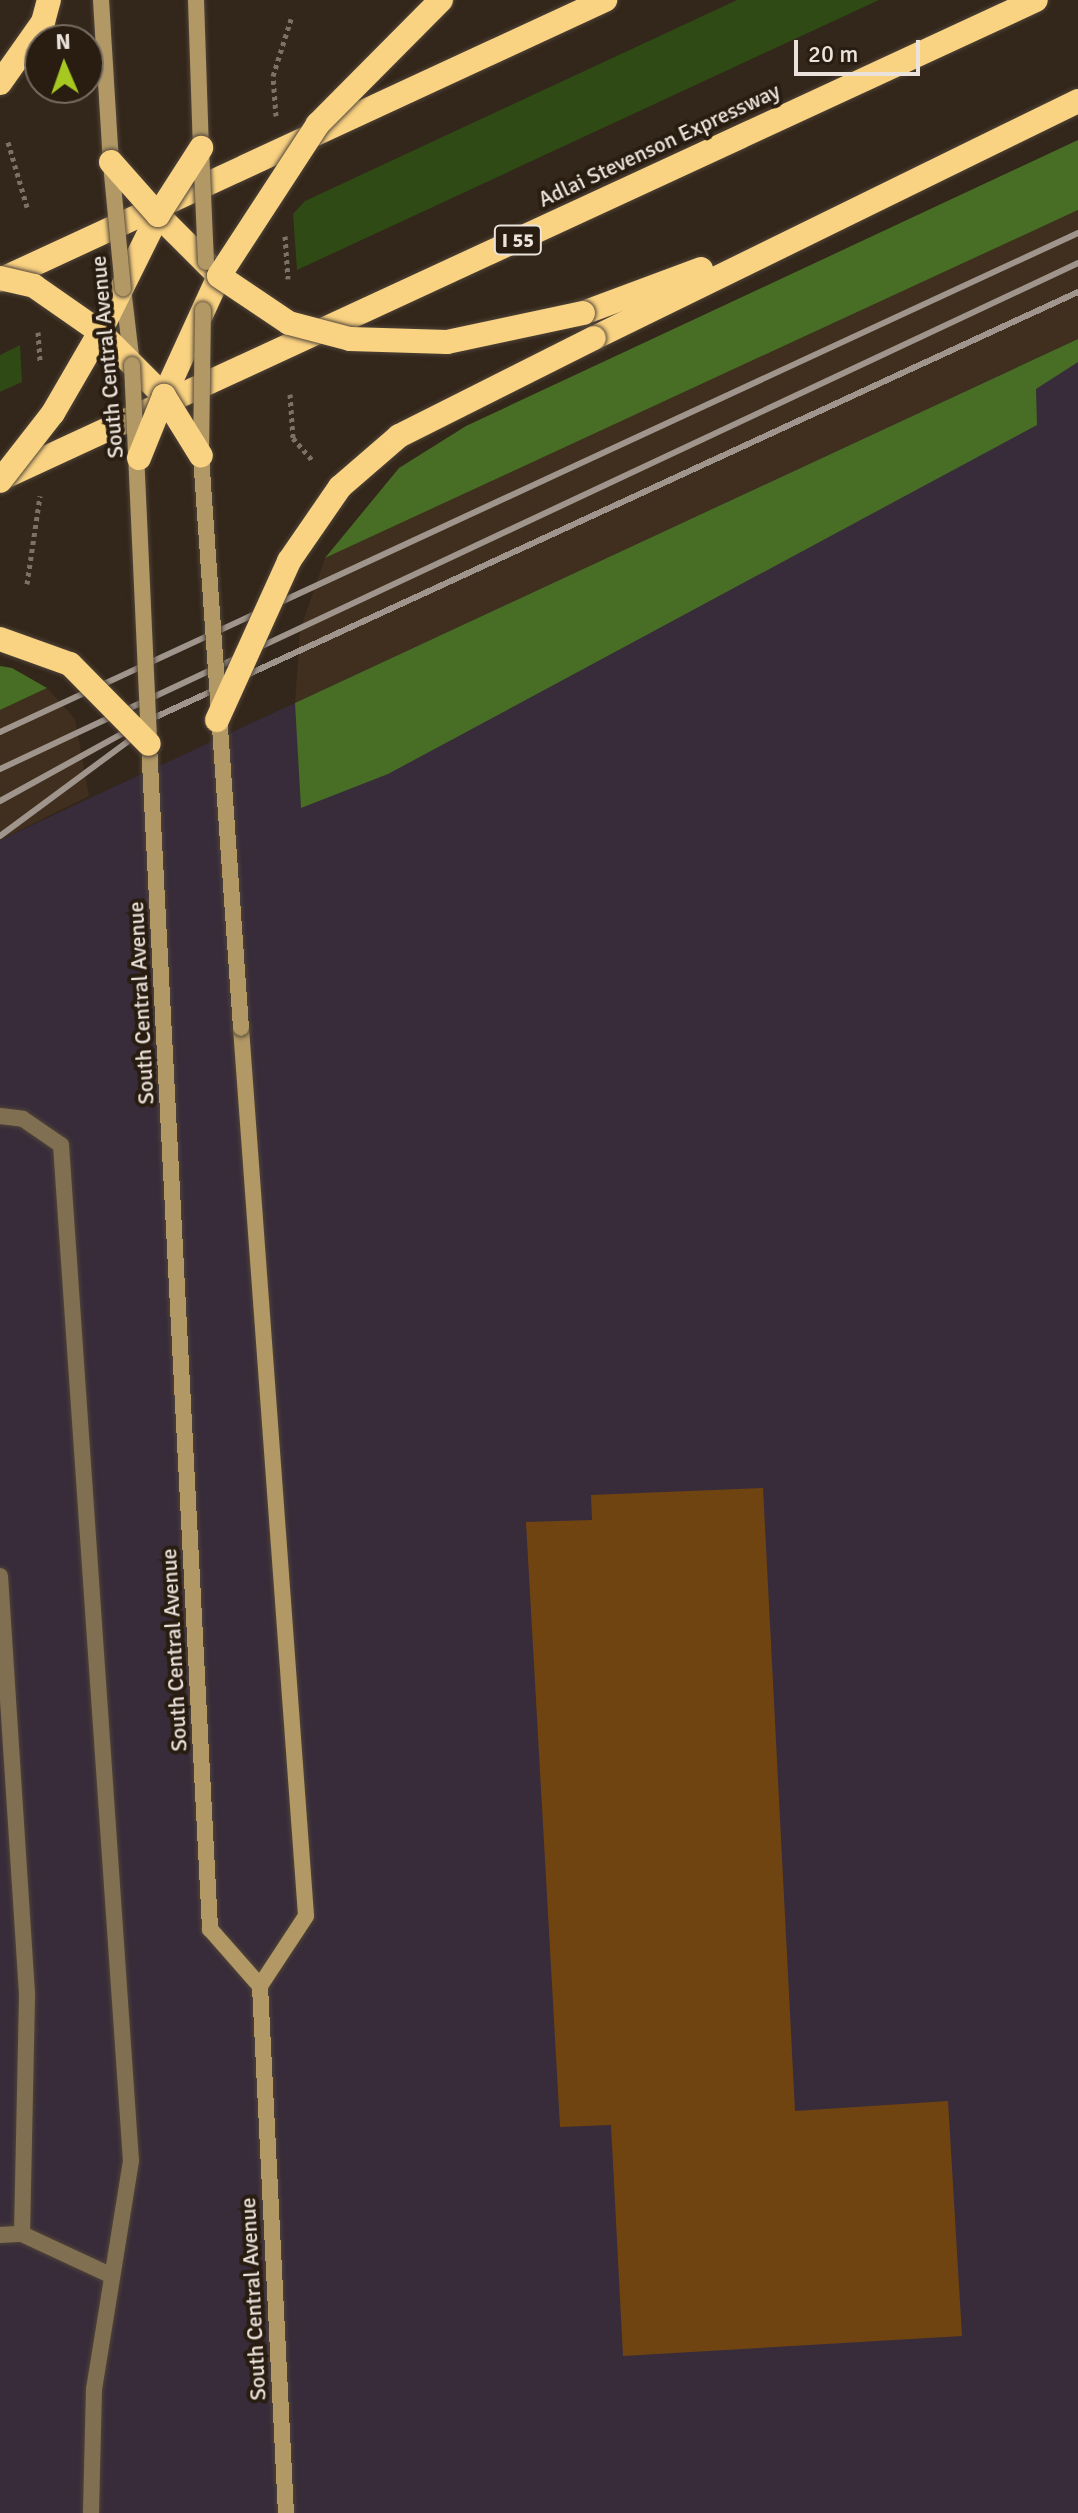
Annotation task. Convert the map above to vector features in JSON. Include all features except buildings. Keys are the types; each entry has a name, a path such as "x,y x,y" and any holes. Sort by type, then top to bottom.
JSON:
{"highway":[{"path":"0,83 43,22 49,0"},
{"path":"139,458 203,310 213,269 318,124 441,0"},
{"path":"0,279 605,0"},
{"name":"Adlai Stevenson Expressway","path":"0,480 1036,0"},
{"path":"217,720 289,561 340,487 399,436 816,226 1078,101"},
{"path":"0,480 53,413 100,332 158,215 201,148"},
{"path":"111,162 158,215 213,269 289,323 350,339 447,342 583,313 816,226"},
{"path":"0,279 34,286 100,332 164,396 201,456"},
{"path":"0,639 70,664 149,744"}],"main road":[{"name":"South Central Avenue","path":"101,0 111,162 139,458 149,744 210,1929 260,1986 286,2513"},
{"path":"196,0 201,148 213,269"},
{"path":"203,310 201,456 217,720 306,1916 260,1986"}],"lane":[{"path":"0,1116 23,1119 61,1145 131,2161 94,2389 91,2513"},
{"path":"0,1576 27,1996 22,2234"},
{"path":"0,2235 22,2234 112,2276"}],"path":[{"path":"276,119 273,76 291,19"},
{"path":"8,142 27,207"},
{"path":"285,232 288,279"},
{"path":"38,332 40,361"},
{"path":"290,394 293,438 312,460"},
{"path":"27,584 42,483"}],"shaded area":[{"path":"1078,210 1078,339 295,703 300,630 325,558"},
{"path":"1078,339 1078,2513 0,2513 0,840"},
{"path":"47,688 75,719 89,796 0,840 0,710"}],"green space":[{"path":"737,0 879,0 297,270 293,214 305,201"},
{"path":"1078,140 1078,210 325,558 399,468 466,426"},
{"path":"1078,339 1078,362 1036,389 1037,425 388,774 301,808 295,703"},
{"path":"20,345 22,382 0,392 0,355"},
{"path":"0,666 12,668 47,688 0,710"}],"railway":[{"path":"0,732 1078,233"},
{"path":"0,769 1078,263"},
{"path":"0,801 134,727 1078,292"},
{"path":"0,836 131,739"}]}
